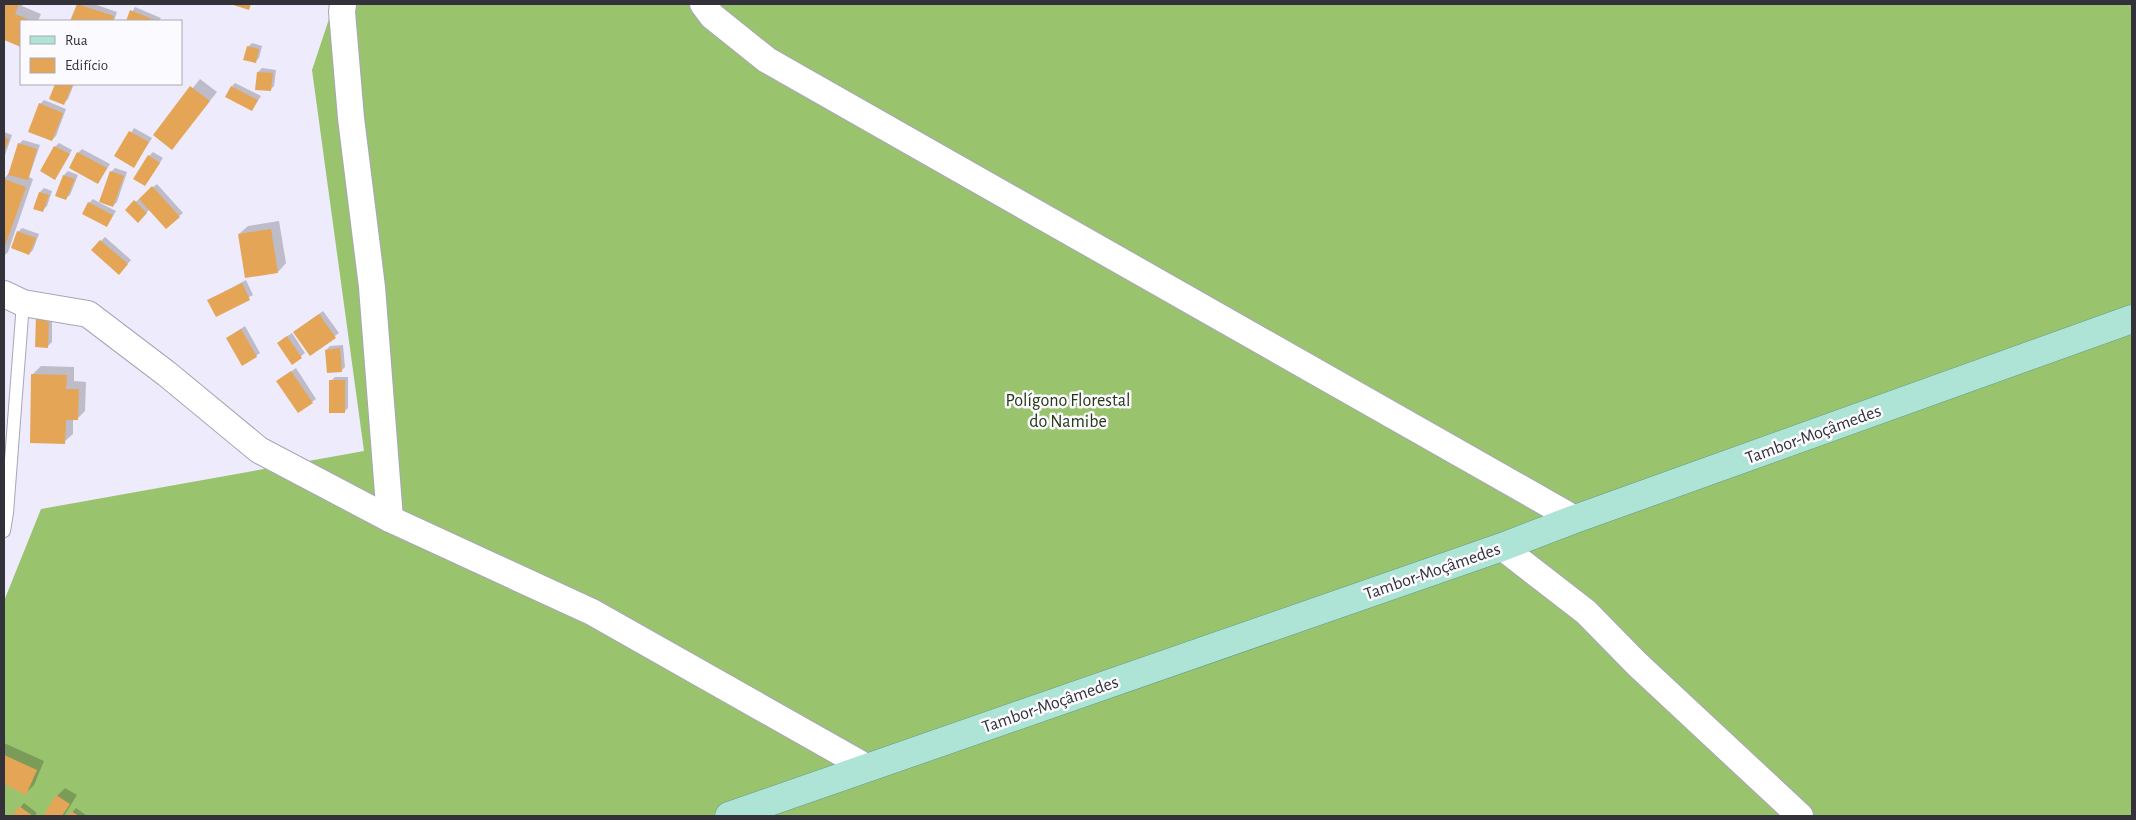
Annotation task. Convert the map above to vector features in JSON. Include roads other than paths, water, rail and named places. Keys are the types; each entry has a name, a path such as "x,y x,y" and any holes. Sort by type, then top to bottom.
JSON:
{"main road":[{"name":"Tambor-Moçâmedes","path":"729,816 1502,547 2132,319"}],"street":[{"path":"343,4 350,118 372,287 390,519"},
{"path":"703,4 712,16 767,60 1575,519"},
{"path":"13,299 88,314 167,374 259,450 390,519 592,612 868,768"},
{"path":"1502,547 1586,612 1637,664 1800,816"}],"lane":[{"path":"4,531 7,514 13,299"}],"park label":[{"name":"Polígono Florestal do Namibe","path":"1068,410"}]}
